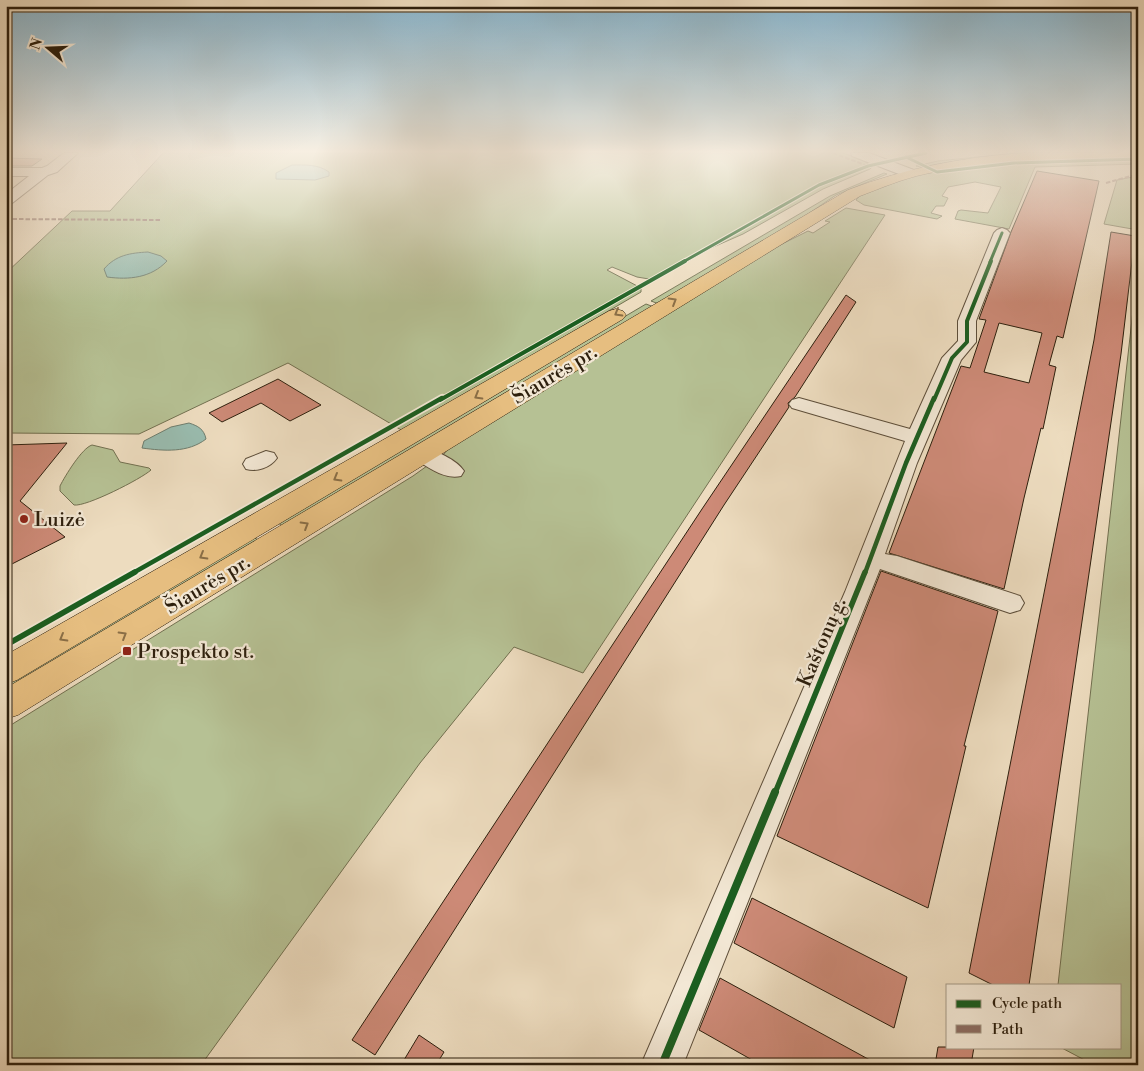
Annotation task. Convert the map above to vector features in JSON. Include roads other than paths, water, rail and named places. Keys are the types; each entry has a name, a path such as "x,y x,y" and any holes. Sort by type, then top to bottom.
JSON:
{"main road":[{"name":"Šiaurės pr.","path":"6,705 256,540 810,203"},
{"name":"Šiaurės pr.","path":"6,671 422,454 838,203"}],"street":[{"name":"Kaštonų g.","path":"662,1065 858,592 906,463 952,358 967,342 967,321 1002,234"},
{"path":"800,404 918,438"},
{"path":"422,454 453,472"},
{"path":"888,562 1010,603"}],"place":[{"name":"Luizė","path":"24,519"},
{"name":"Prospekto st.","path":"127,651"}]}
